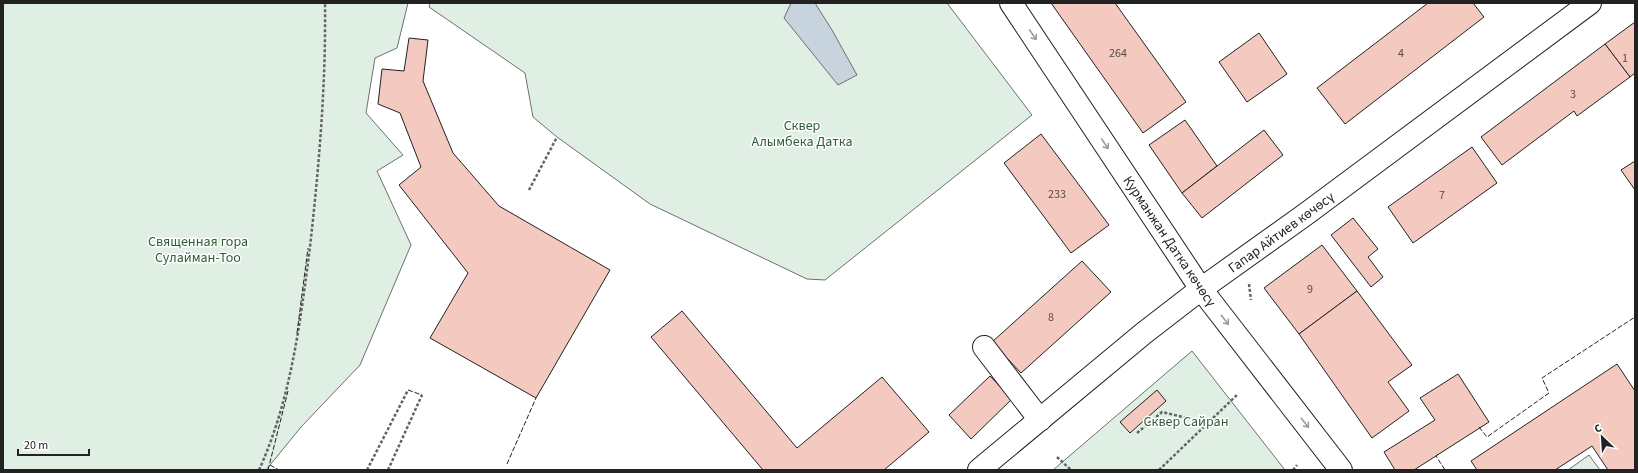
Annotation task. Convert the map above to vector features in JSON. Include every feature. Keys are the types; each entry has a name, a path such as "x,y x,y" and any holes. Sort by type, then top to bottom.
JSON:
{"main road":[{"name":"Курманжан Датка көчөсү","path":"1011,3 1201,289 1341,470"},
{"name":"Гапар Айтиев көчөсү","path":"979,470 1144,333 1201,289 1306,214 1590,3"},
{"path":"984,347 1040,420"}],"path":[{"path":"259,470 268,450 290,378 304,298 318,179 326,44 325,3"},
{"path":"529,190 557,137"},
{"path":"1249,284 1251,300"},
{"path":"367,470 408,390"},
{"path":"1159,470 1238,394"},
{"path":"388,470 422,395"},
{"path":"1137,433 1162,412 1208,423"},
{"path":"1057,457 1071,470"},
{"path":"1293,470 1297,465"}],"green space":[{"name":"Священная гора Сулайман-Тоо","path":"3,3 408,3 397,48 375,58 366,113 403,155 377,171 411,245 360,365 301,427 266,470 3,470"},
{"name":"Сквер Алымбека Датка","path":"430,3 947,3 1032,115 825,280 807,279 650,204 557,137 533,117 525,73 429,7"},
{"name":"Сквер Сайран","path":"1192,351 1285,470 1053,470"},
{"path":"1589,455 1600,470 1568,470"}],"shaded area":[{"path":"791,3 815,3 857,75 838,85 784,18"}],"building":[{"path":"1051,3 1115,3 1186,102 1143,133"},
{"path":"1428,3 1473,3 1484,17 1345,124 1317,88"},
{"path":"1635,22 1635,73 1630,77 1605,44"},
{"path":"1259,33 1287,74 1247,102 1219,62"},
{"path":"409,38 428,40 423,81 453,153 499,206 610,270 536,398 430,338 468,273 399,185 421,167 400,113 378,104 382,69 404,71"},
{"path":"1605,44 1630,77 1577,116 1574,111 1502,165 1481,137"},
{"path":"1185,120 1217,166 1182,193 1149,145"},
{"path":"1264,130 1283,155 1202,218 1182,193"},
{"path":"1041,134 1109,225 1071,253 1004,163"},
{"path":"1472,147 1497,183 1413,243 1388,207"},
{"path":"1635,161 1635,190 1621,170"},
{"path":"1353,218 1378,249 1368,257 1383,277 1371,287 1331,235"},
{"path":"1322,245 1357,291 1299,334 1264,288"},
{"path":"1082,261 1111,292 1021,373 992,342"},
{"path":"1357,291 1412,365 1388,382 1409,411 1372,438 1299,334"},
{"path":"682,311 797,448 882,377 929,432 884,470 763,470 651,337"},
{"path":"1617,364 1635,391 1635,470 1608,470 1592,446 1555,470 1477,470 1471,461"},
{"path":"1458,374 1489,422 1414,470 1395,470 1384,452 1435,420 1420,398"},
{"path":"990,376 1012,399 971,439 949,415"},
{"path":"1157,390 1166,401 1130,433 1120,422"}],"fence":[{"path":"297,333 308,248"},
{"path":"1479,427 1487,437 1549,393 1542,378 1635,317"},
{"path":"408,390 422,395"},
{"path":"268,470 288,391"},
{"path":"507,464 536,398"},
{"path":"1438,454 1436,456 1445,470"},
{"path":"270,465 279,470"}]}
